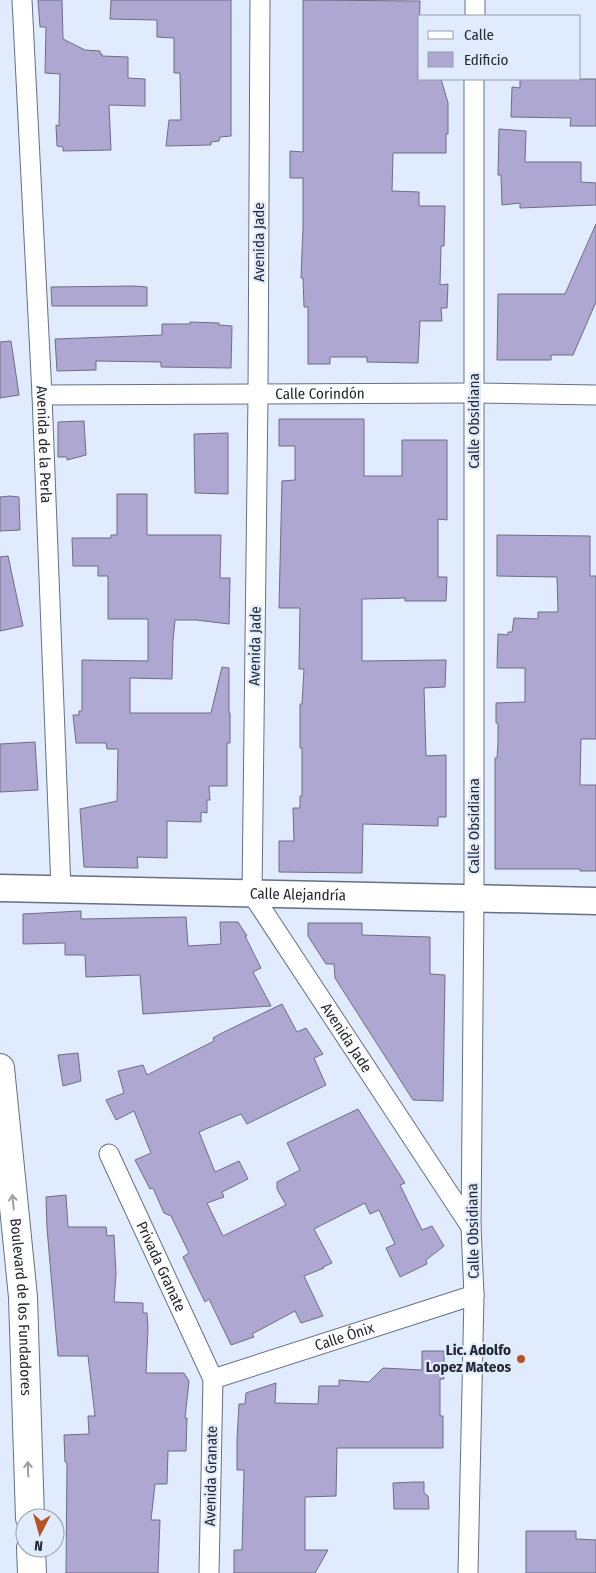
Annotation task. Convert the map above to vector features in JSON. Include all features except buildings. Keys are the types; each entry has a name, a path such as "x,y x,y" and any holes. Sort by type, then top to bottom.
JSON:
{"main road":[{"name":"Calle Alejandría","path":"0,888 596,901"},
{"name":"Boulevard de los Fundadores","path":"0,1068 23,1297 30,1508"},
{"path":"31,1558 32,1573"}],"street":[{"name":"Avenida de la Perla","path":"22,0 42,395 62,889"},
{"name":"Avenida Jade","path":"260,0 258,394 252,894 472,1227"},
{"path":"474,15 475,0"},
{"name":"Calle Obsidiana","path":"468,1573 474,1295 472,1227 474,80"},
{"name":"Calle Corindón","path":"42,395 474,393 596,395"},
{"name":"Privada Granate","path":"109,1154 214,1379"},
{"name":"Calle Ónix","path":"214,1379 474,1295"},
{"name":"Avenida Granate","path":"210,1573 214,1379"}],"place":[{"name":"Lic. Adolfo Lopez Mateos","path":"521,1359"}]}
